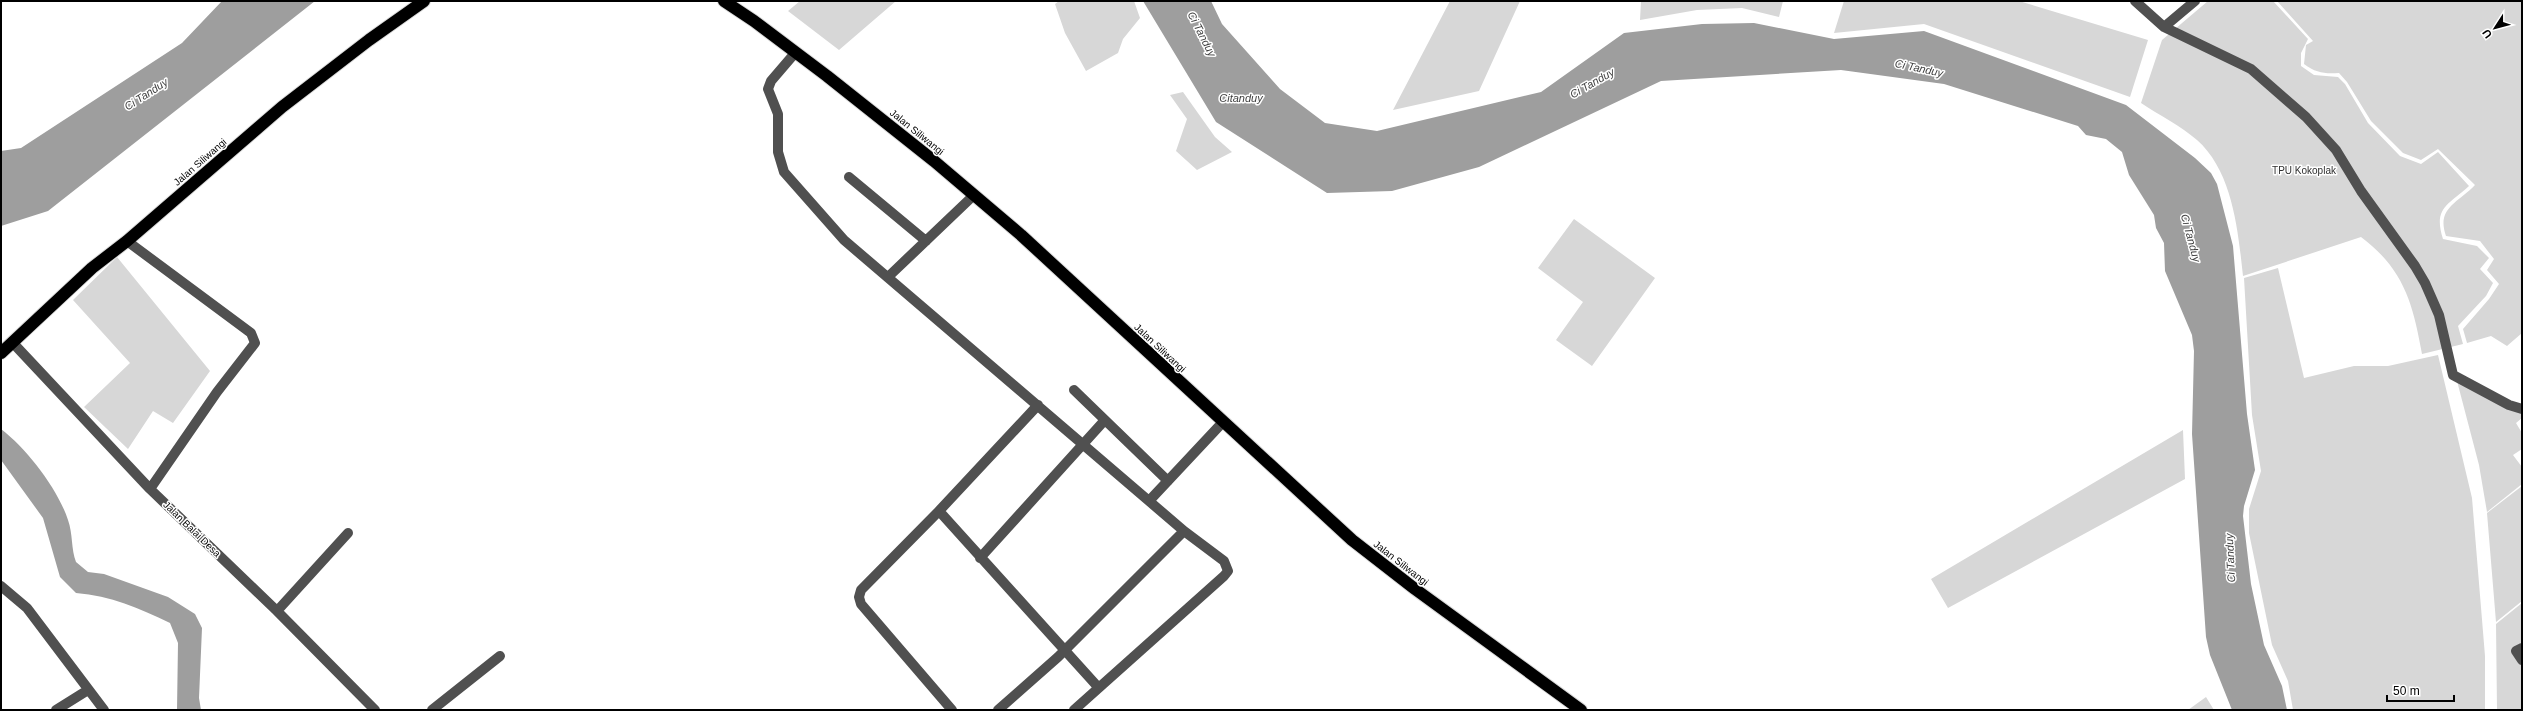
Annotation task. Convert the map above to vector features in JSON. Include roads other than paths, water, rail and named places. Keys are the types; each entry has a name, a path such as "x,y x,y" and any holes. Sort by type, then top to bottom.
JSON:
{"highway":[{"name":"Jalan Siliwangi","path":"1,353 92,268 128,241 282,107 368,40 424,1"},
{"name":"Jalan Siliwangi","path":"724,1 754,21 922,152 1021,235 1352,540 1439,607 1581,710"}],"street":[{"path":"2135,1 2164,27 2250,69 2306,117 2336,150 2360,191 2415,266 2425,283 2439,315 2453,375 2509,405 2522,409"},
{"path":"2164,27 2195,1"},
{"path":"795,53 771,81 768,88 778,114 778,152 780,164 784,172 844,240 1148,501 1184,531 1224,561 1228,571 1224,576 1074,710"},
{"path":"849,177 926,241"},
{"path":"888,278 974,195"},
{"path":"128,241 251,333 255,343 217,392 150,489"},
{"name":"Jalan Balai Desa","path":"13,343 150,489 277,611 375,710"},
{"path":"1074,390 1104,421 1168,481"},
{"path":"952,710 861,604 859,597 861,590 939,511 1038,405"},
{"path":"980,558 1083,446 1104,421"},
{"path":"1148,501 1223,422"},
{"path":"939,511 1064,652 1098,687"},
{"path":"998,710 1064,652 1184,531"},
{"path":"277,611 348,533"},
{"path":"1,586 27,608 104,710"},
{"path":"2522,648 2516,651 2522,660"},
{"path":"432,710 500,656"},
{"path":"56,710 88,690"}],"water":[{"name":"Ci Tanduy","path":"222,1 315,1 48,211 1,226 1,151 21,148 182,43"},
{"name":"Citanduy","path":"1143,1 1211,1 1222,24 1280,89 1325,123 1377,131 1541,92 1624,33 1702,24 1754,23 1834,39 1924,31 2126,105 2195,158 2211,173 2217,184 2233,246 2247,414 2255,470 2244,506 2243,516 2251,584 2264,645 2282,686 2287,710 2232,710 2210,655 2206,637 2192,434 2194,351 2192,335 2165,271 2164,243 2156,228 2154,215 2129,175 2122,152 2106,139 2086,135 2078,126 1944,84 1841,70 1661,81 1479,167 1392,191 1327,193 1216,122"},
{"path":"1,429 31,458 57,496 70,525 73,552 76,562 88,572 104,574 168,597 195,614 202,628 199,698 201,710 177,710 178,643 170,623 147,612 113,600 76,593 60,577 43,518 1,460"}],"park label":[{"name":"TPU Kokoplak","path":"2304,170"}]}
